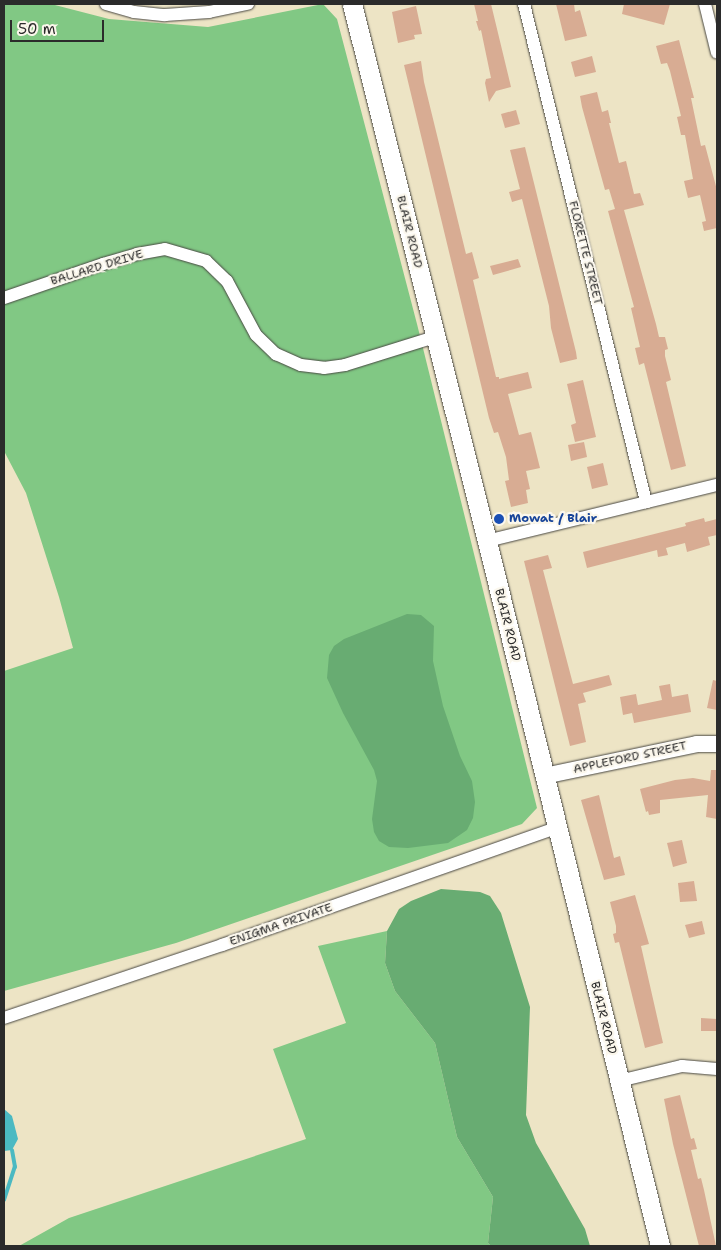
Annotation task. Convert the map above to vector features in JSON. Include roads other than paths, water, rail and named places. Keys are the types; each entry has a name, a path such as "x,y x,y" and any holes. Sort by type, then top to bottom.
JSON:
{"main road":[{"name":"BLAIR ROAD","path":"352,4 487,542 660,1246"}],"street":[{"path":"106,4 134,12 165,15 209,12 248,4"},
{"name":"FLORETTE STREET","path":"524,4 646,502"},
{"path":"705,4 717,53"},
{"name":"BALLARD DRIVE","path":"4,298 112,261 165,249 206,261 227,281 256,334 276,354 301,366 324,368 345,365 435,337"},
{"path":"487,542 717,484"},
{"name":"APPLEFORD STREET","path":"544,776 697,744 717,744"},
{"name":"ENIGMA PRIVATE","path":"4,1018 104,986 557,828"},
{"path":"619,1081 682,1066 717,1069"}],"water":[{"path":"4,1109 12,1116 18,1139 12,1150 4,1151"}],"waterway":[{"path":"4,1200 15,1167 12,1150"}],"place":[{"name":"Mowat / Blair","path":"499,519"}]}
